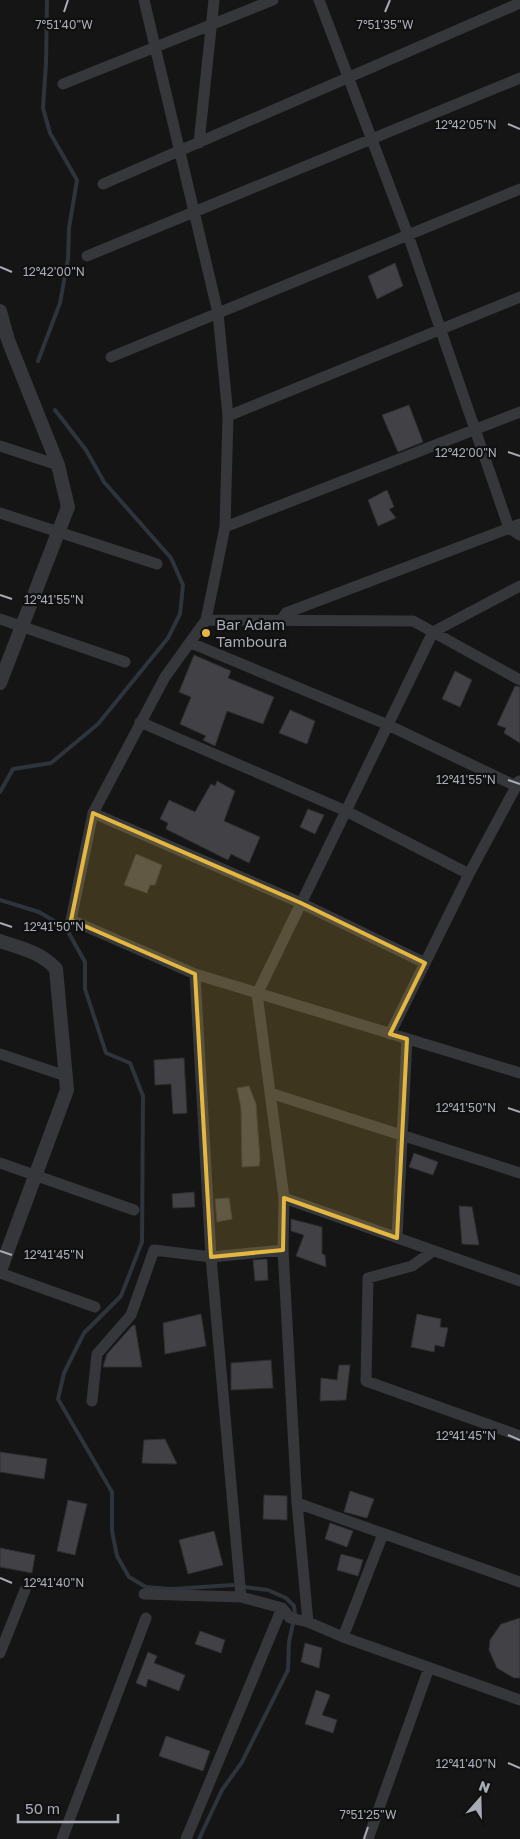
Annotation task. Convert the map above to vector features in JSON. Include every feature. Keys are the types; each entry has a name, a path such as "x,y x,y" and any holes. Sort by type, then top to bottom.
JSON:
{"street":[{"path":"144,0 218,313 228,416 225,527 206,620 165,677 93,813 71,920 196,974 520,1073"},
{"path":"198,143 214,0"},
{"path":"63,84 273,0"},
{"path":"319,0 408,235 475,430 514,526 520,535"},
{"path":"103,184 520,3"},
{"path":"87,256 520,78"},
{"path":"111,357 520,189"},
{"path":"228,416 520,297"},
{"path":"0,311 4,338 58,465 68,507 0,683"},
{"path":"225,527 520,412"},
{"path":"0,446 58,465"},
{"path":"0,512 157,564"},
{"path":"280,622 286,613 514,526"},
{"path":"299,1621 297,1503 283,1250 284,1198 257,994 433,632 520,586"},
{"path":"0,619 125,662"},
{"path":"206,620 280,622 413,621 520,680"},
{"path":"191,643 518,783 469,874 390,1034"},
{"path":"140,722 346,811 469,874"},
{"path":"93,813 301,903 425,963"},
{"path":"0,941 39,954 56,969 67,1090 0,1272 95,1307"},
{"path":"196,974 211,1257 241,1597"},
{"path":"397,1238 407,1039"},
{"path":"0,1054 66,1076"},
{"path":"270,1093 520,1173"},
{"path":"0,1163 134,1210"},
{"path":"284,1198 520,1282"},
{"path":"92,1401 97,1354 131,1315 154,1250 211,1257 283,1250"},
{"path":"433,1251 412,1266 368,1278 366,1381 520,1436"},
{"path":"297,1503 520,1582"},
{"path":"343,1637 383,1534"},
{"path":"0,1653 25,1590"},
{"path":"144,1594 241,1597 282,1608 299,1621 520,1700"},
{"path":"186,1839 282,1608"},
{"path":"62,1839 146,1618"},
{"path":"368,1839 429,1668"}],"highlighted area":[{"path":"93,813 301,903 425,963 390,1034 407,1039 397,1238 284,1198 283,1250 211,1257 195,974 71,920"}],"building":[{"path":"395,263 403,286 377,299 368,276"},
{"path":"409,405 423,442 398,452 382,415"},
{"path":"387,490 394,507 389,509 396,518 378,526 368,500"},
{"path":"194,655 231,671 228,678 274,697 263,724 227,711 215,746 203,740 206,736 180,724 191,697 179,692"},
{"path":"455,671 472,680 460,707 442,699"},
{"path":"515,686 520,687 520,743 504,733 506,728 497,725"},
{"path":"290,710 315,721 307,744 279,733"},
{"path":"217,781 235,791 224,821 260,837 249,863 231,854 228,860 166,829 168,823 160,819 169,800 195,812 211,784 215,786"},
{"path":"308,809 324,815 315,834 300,827"},
{"path":"136,854 162,865 155,885 150,885 147,893 124,885"},
{"path":"184,1058 187,1113 173,1114 171,1084 155,1085 154,1060"},
{"path":"249,1086 256,1104 260,1160 259,1166 242,1167 241,1108 237,1088"},
{"path":"414,1153 438,1162 433,1175 409,1167"},
{"path":"194,1192 195,1207 173,1208 172,1194"},
{"path":"229,1198 232,1219 217,1222 215,1199"},
{"path":"459,1206 472,1207 479,1245 462,1244"},
{"path":"291,1219 322,1227 322,1254 325,1255 326,1267 296,1256 304,1235 291,1231"},
{"path":"267,1259 268,1280 255,1281 253,1260"},
{"path":"201,1314 206,1346 165,1354 163,1323"},
{"path":"417,1314 441,1319 440,1327 448,1328 444,1347 435,1345 434,1352 411,1347"},
{"path":"135,1325 142,1367 103,1367 107,1354"},
{"path":"271,1360 273,1388 231,1390 231,1363"},
{"path":"339,1365 350,1365 346,1400 320,1401 321,1378 337,1380"},
{"path":"165,1439 177,1464 142,1463 144,1440"},
{"path":"0,1452 47,1459 44,1479 0,1472"},
{"path":"350,1491 374,1499 367,1518 344,1512"},
{"path":"264,1495 287,1496 287,1520 263,1519"},
{"path":"68,1500 87,1504 75,1555 57,1551"},
{"path":"330,1523 353,1531 347,1547 325,1539"},
{"path":"214,1531 223,1565 188,1574 179,1540"},
{"path":"0,1548 35,1555 32,1573 0,1567"},
{"path":"341,1554 363,1560 358,1576 337,1570"},
{"path":"520,1618 520,1678 514,1678 497,1668 489,1650 490,1640 501,1624"},
{"path":"200,1631 225,1640 221,1653 195,1644"},
{"path":"305,1643 322,1648 319,1668 301,1662"},
{"path":"148,1652 157,1656 154,1663 185,1675 179,1691 148,1679 146,1687 136,1683"},
{"path":"316,1690 330,1695 322,1715 337,1720 333,1733 305,1724"},
{"path":"166,1736 210,1751 203,1771 159,1756"}],"waterway":[{"path":"38,361 60,303 68,259 69,228 77,180 50,133 43,108 47,0"},
{"path":"0,792 13,769 51,763 98,724 168,638 180,614 183,585 171,558 104,482 86,450 55,410"},
{"path":"0,900 39,912 66,928 85,962 85,989 106,1053 130,1063 143,1096 142,1242 121,1296 84,1333 64,1373 58,1399 112,1492 112,1531 117,1556 129,1577 146,1587 172,1589 233,1585"},
{"path":"199,1839 222,1790 242,1762 288,1670 289,1642 295,1614 294,1606 286,1598 268,1590 244,1587"}],"place":[{"name":"Bar Adam Tamboura","path":"206,633"}]}
